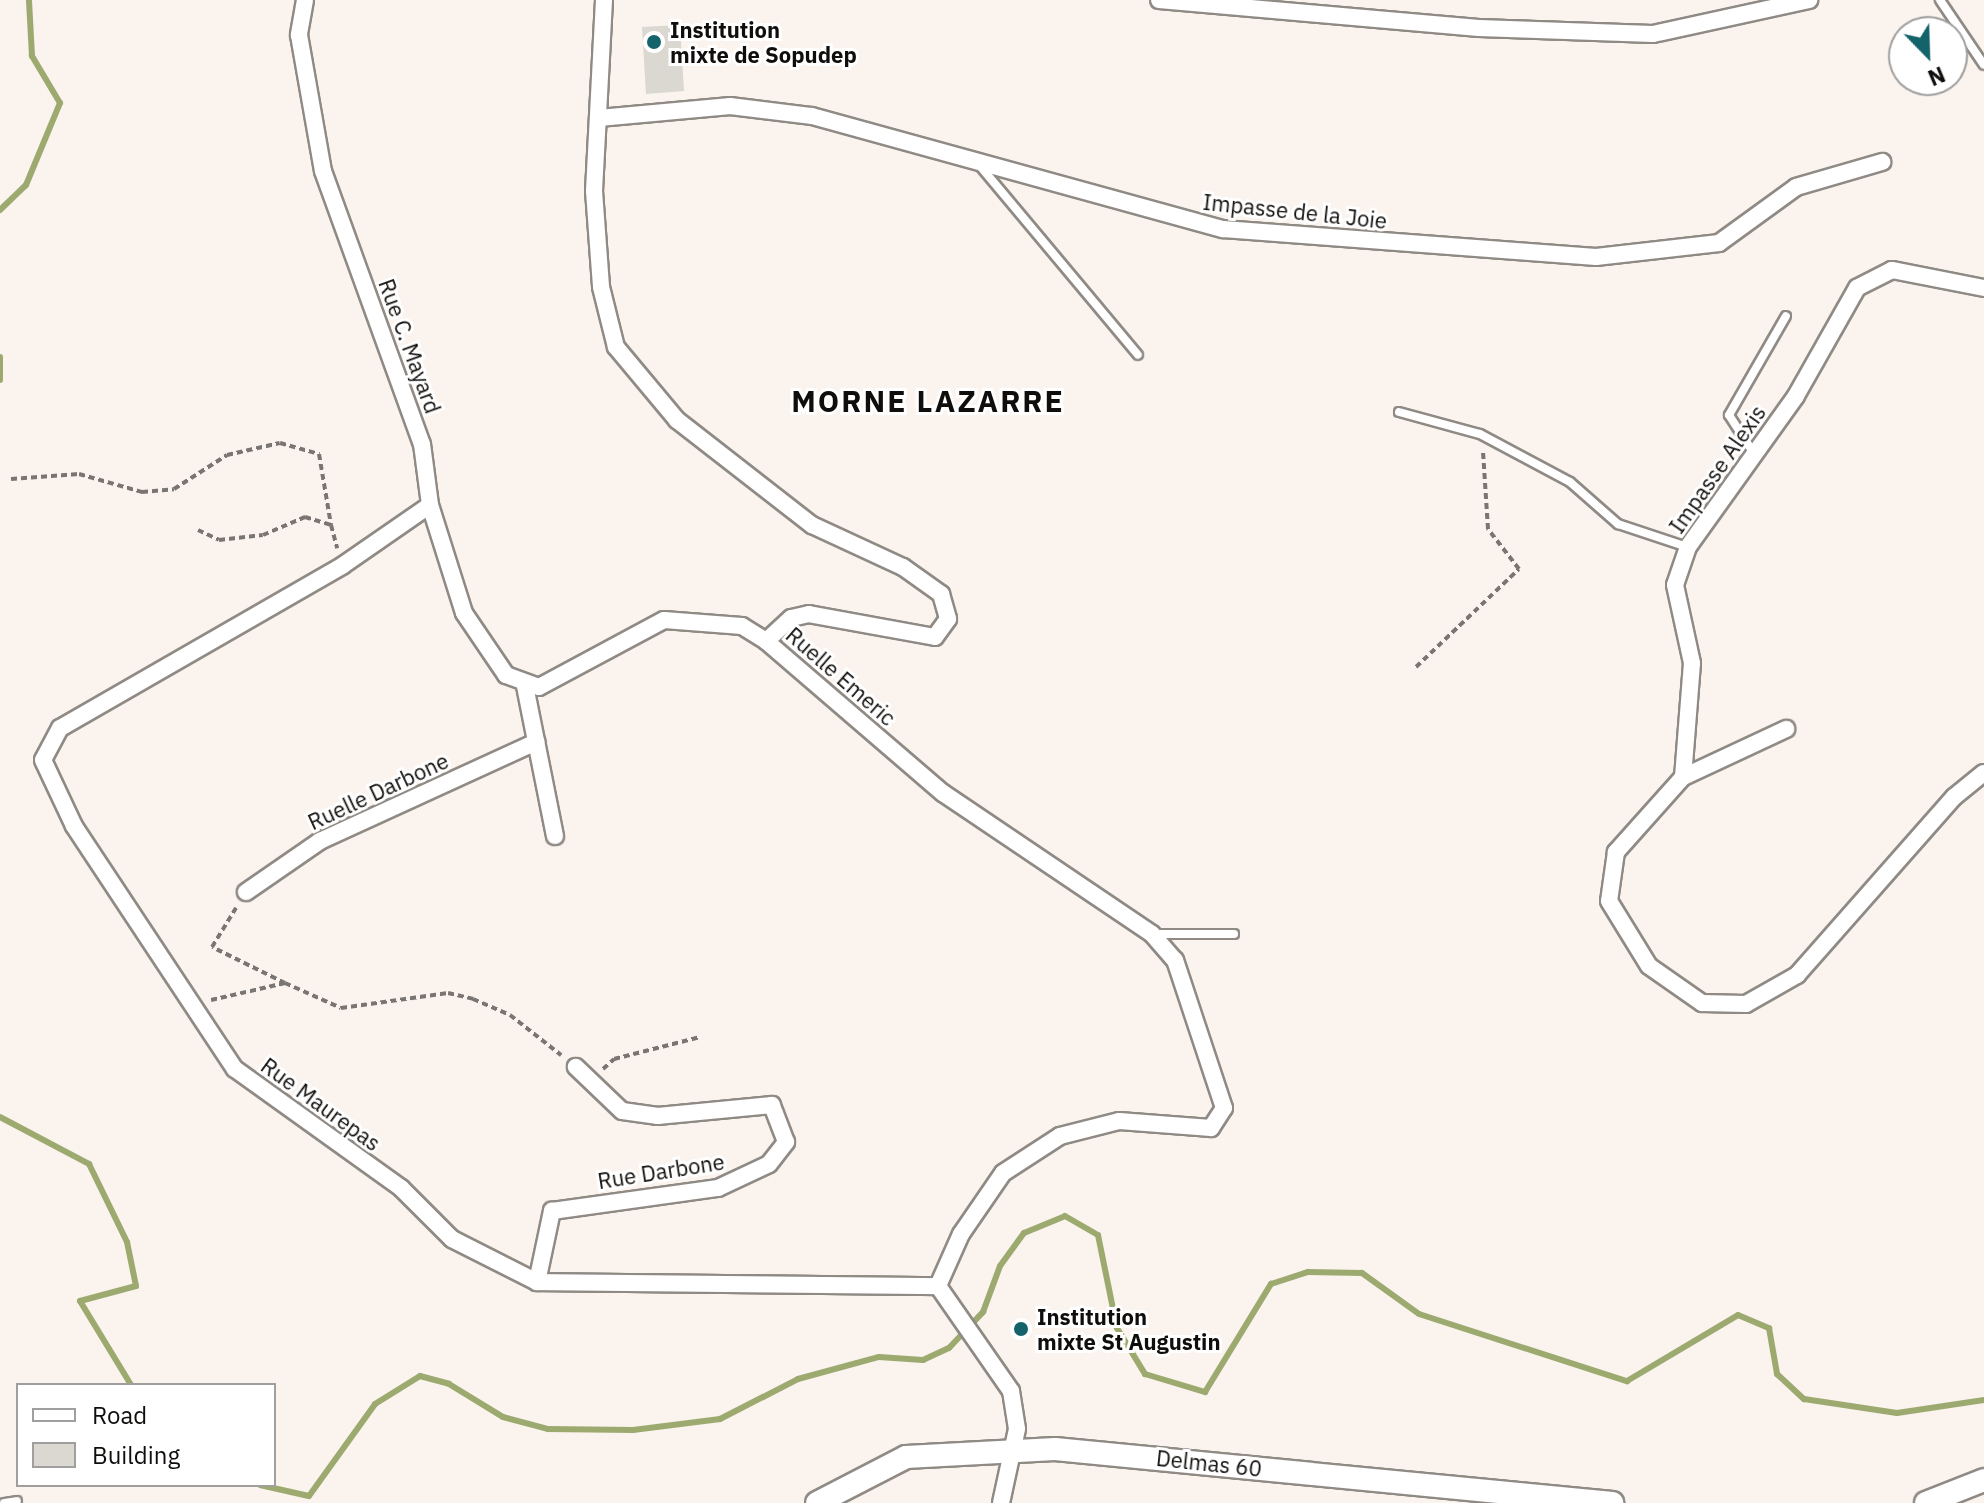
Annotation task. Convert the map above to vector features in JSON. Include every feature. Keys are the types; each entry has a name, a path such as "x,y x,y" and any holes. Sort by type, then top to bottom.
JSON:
{"street":[{"name":"Rue C. Mayard","path":"305,0 299,35 323,171 422,444 430,505 464,613 506,675 525,686"},
{"name":"Ruelle Emeric","path":"604,0 594,191 601,287 616,347 677,420 812,525 903,567 941,594 948,619 935,637 809,614 791,618 766,641 943,793 1152,934 1175,960 1224,1108 1211,1128 1119,1121 1060,1136 1003,1173 961,1234 938,1286"},
{"path":"1159,0 1479,28 1653,34 1809,0"},
{"name":"Impasse de la Joie","path":"599,118 730,106 812,116 970,155 1223,229 1596,257 1719,243 1796,187 1882,162"},
{"name":"Impasse Alexis","path":"1683,777 1692,663 1675,585 1688,547 1796,396 1857,288 1892,270 1984,288"},
{"name":"Rue Maurepas","path":"430,505 342,566 46,742 43,760 74,826 235,1069 268,1097 401,1188 444,1234 537,1282 938,1286"},
{"path":"555,836 525,686 557,680 664,620 742,626 766,641"},
{"path":"1786,729 1683,777 1616,852 1609,901 1649,966 1702,1003 1723,1007 1771,994 1797,975 1954,797 1984,773"},
{"name":"Ruelle Darbone","path":"246,892 320,841 536,742"},
{"name":"Rue Darbone","path":"537,1282 552,1211 718,1188 769,1164 786,1142 772,1105 658,1116 622,1111 576,1067"},
{"path":"938,1286 980,1340 1011,1391 1012,1450 1001,1503"},
{"name":"Delmas 60","path":"817,1503 906,1457 1012,1450 1149,1456 1612,1503"},
{"path":"1926,1503 1977,1482"}],"lane":[{"path":"1940,0 1984,65"},
{"path":"970,155 1138,355"},
{"path":"1753,452 1729,415 1786,316"},
{"path":"1399,412 1480,434 1570,482 1618,524 1688,547"},
{"path":"1152,934 1234,934"},
{"path":"4,1503 17,1501"}],"path":[{"path":"1416,667 1519,569 1488,529 1490,483 1480,434"},
{"path":"11,479 79,474 142,492 174,489 227,455 280,443 319,454 331,525 342,566"},
{"path":"198,530 219,540 263,535 305,517 331,525"},
{"path":"246,892 212,947 341,1008 448,993 473,999 510,1015 576,1067"},
{"path":"193,1003 285,983"},
{"path":"592,1079 614,1059 700,1037"}],"building":[{"path":"680,25 684,91 646,94 642,27"}],"waterway":[{"path":"0,210 26,185 60,103 32,56 29,0"},
{"path":"0,357 0,380"},
{"path":"0,1117 89,1164 127,1242 136,1286 80,1301 130,1383"},
{"path":"269,1487 309,1496 375,1404 420,1376 449,1384 503,1417 548,1429 633,1430 720,1419 798,1379 879,1357 923,1360 949,1348 983,1312 1000,1266 1024,1233 1065,1216 1098,1235 1117,1328 1145,1374 1205,1392 1271,1284 1308,1272 1362,1273 1419,1314 1627,1381 1738,1315 1769,1328 1777,1374 1804,1399 1897,1413 1984,1400"}],"place":[{"name":"Institution mixte de Sopudep","path":"654,42"},
{"name":"Institution mixte St Augustin","path":"1021,1329"}],"district":[{"name":"MORNE LAZARRE","path":"928,401"}]}
